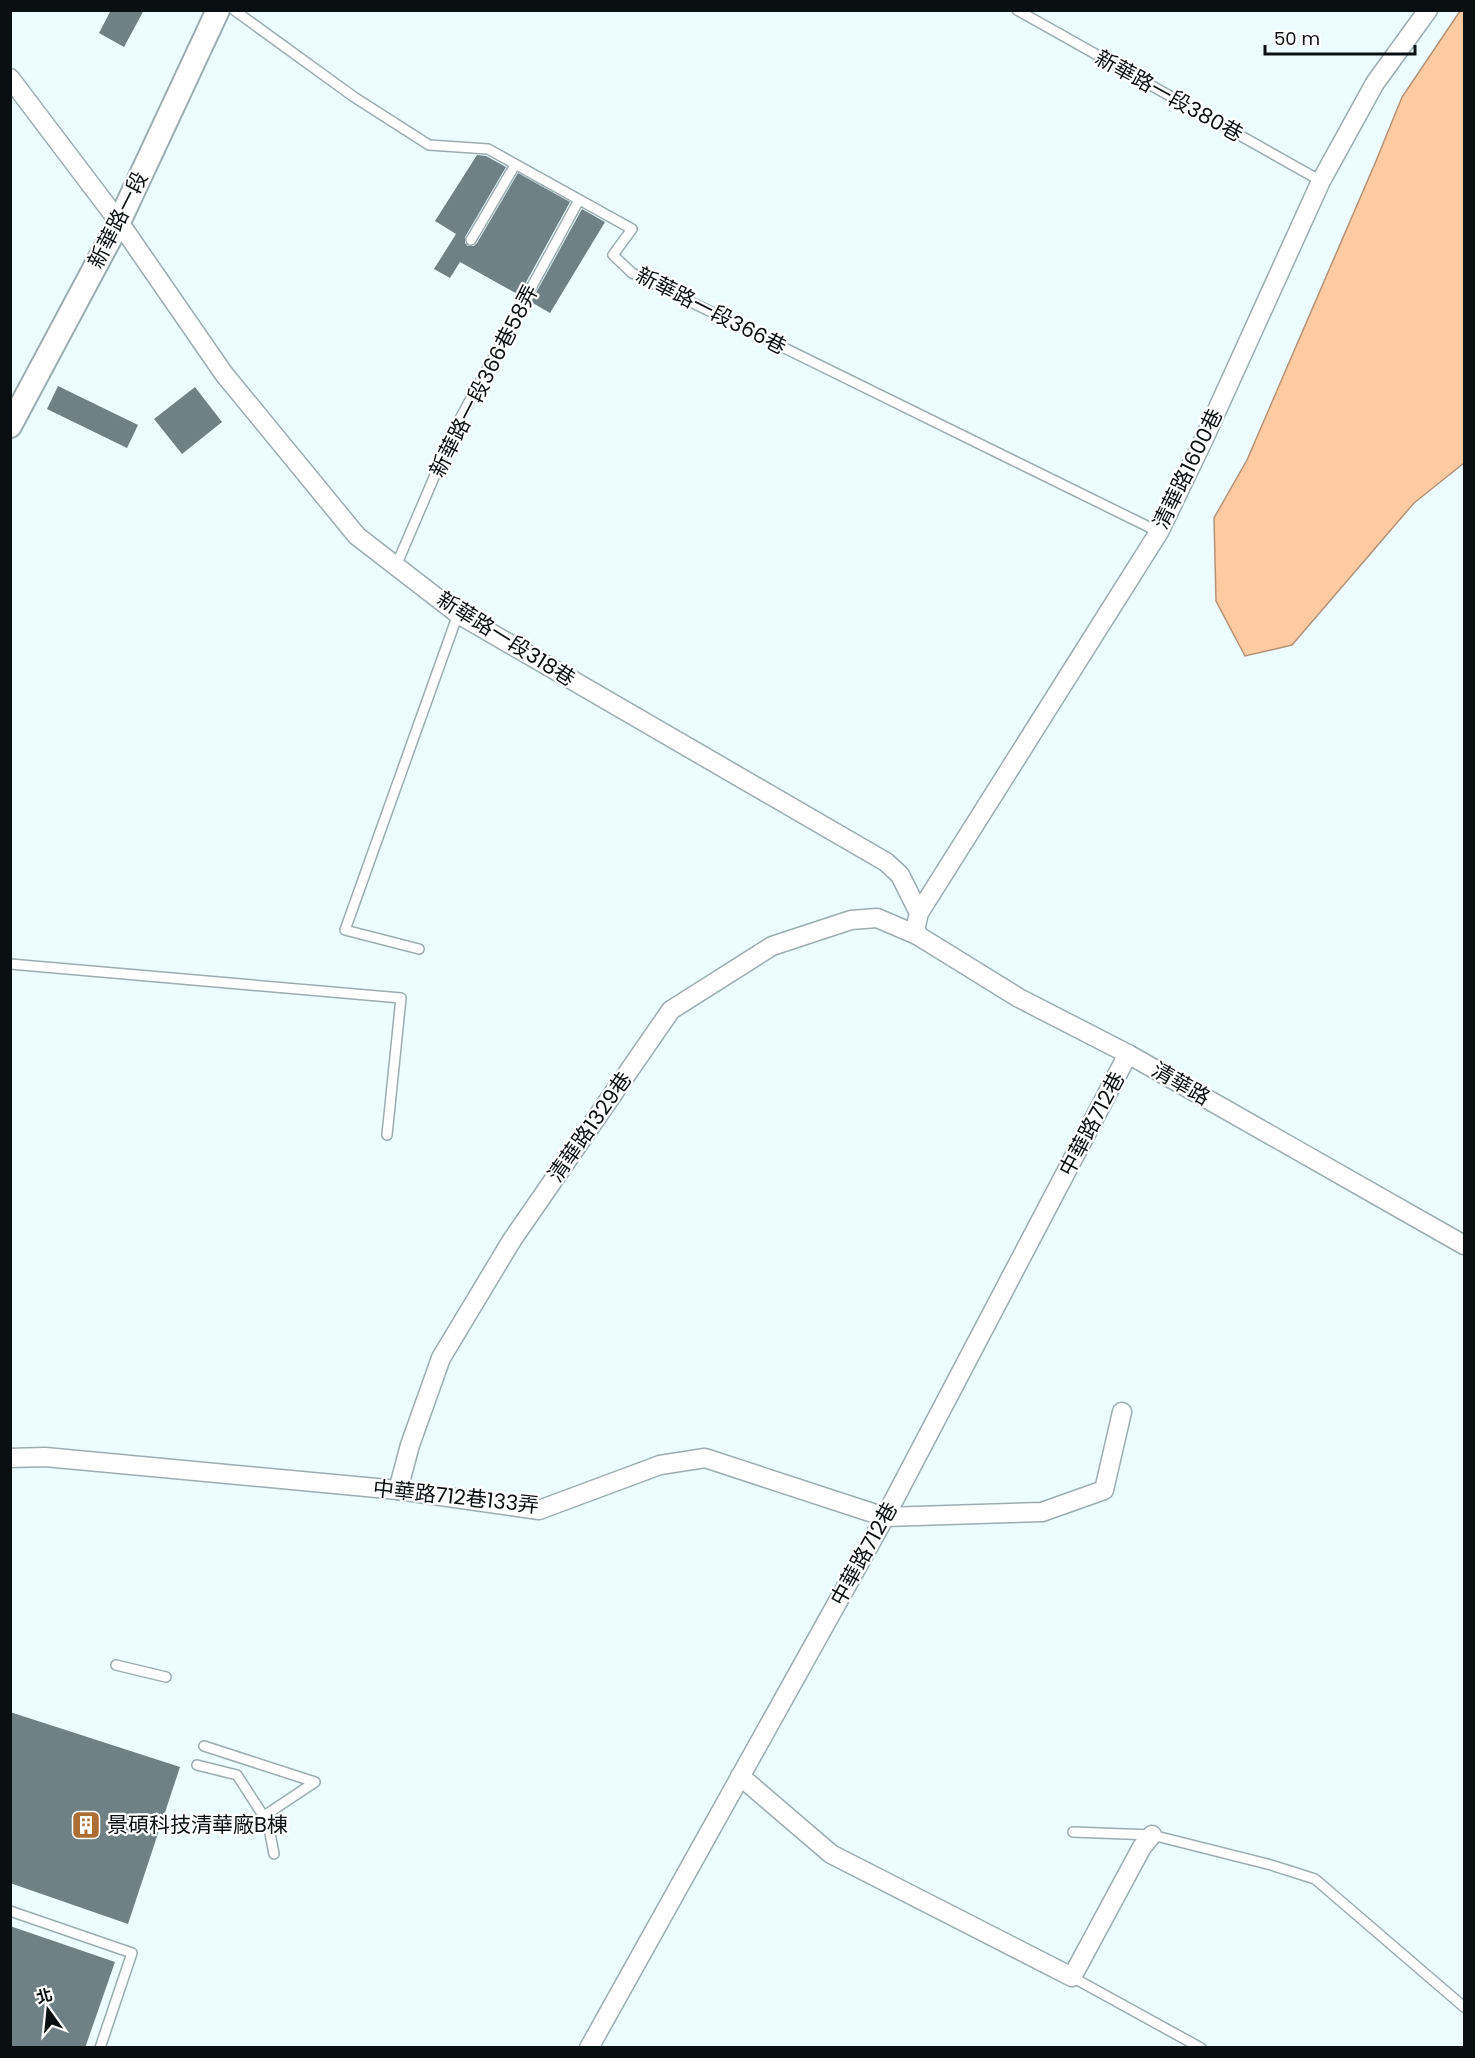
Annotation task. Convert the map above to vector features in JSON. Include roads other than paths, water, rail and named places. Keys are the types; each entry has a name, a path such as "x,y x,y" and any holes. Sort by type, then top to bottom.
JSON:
{"street":[{"name":"新華路一段","path":"10,426 119,222 218,10"},
{"name":"清華路1600巷","path":"919,913 1159,532 1203,441 1321,181 1375,83 1428,10"},
{"name":"新華路一段318巷","path":"10,78 119,222 224,374 357,536 458,614 886,862 900,874 919,913"},
{"path":"917,935 916,926 919,913"},
{"name":"清華路1329巷","path":"398,1490 410,1444 441,1358 512,1240 671,1010 772,946 851,920 877,918 917,935"},
{"name":"清華路","path":"917,935 1018,998 1128,1054 1464,1245"},
{"name":"中華路712巷","path":"589,2048 885,1516 1128,1054"},
{"name":"中華路712巷133弄","path":"10,1458 45,1457 398,1490 539,1510 660,1466 705,1458 885,1516 1042,1512 1104,1490 1122,1412"},
{"path":"740,1776 831,1854 1072,1977 1142,1847 1152,1835"}],"lane":[{"name":"新華路一段366巷","path":"234,10 354,97 429,145 488,149 632,229 613,255 632,273 1159,532"},
{"name":"新華路一段380巷","path":"1017,10 1321,181"},
{"path":"471,240 515,165"},
{"name":"新華路一段366巷58弄","path":"396,566 456,426 579,200"},
{"path":"419,949 345,930 458,614"},
{"path":"10,964 400,998 387,1135"},
{"path":"116,1665 166,1677"},
{"path":"204,1746 315,1782 264,1816"},
{"path":"197,1765 237,1775 268,1822 274,1854"},
{"path":"1073,1832 1152,1835 1271,1865 1315,1880 1464,2007"},
{"path":"10,1911 132,1953 100,2048"},
{"path":"1072,1977 1201,2048"}],"place":[{"name":"景碩科技清華廠B棟","path":"86,1825"}]}
